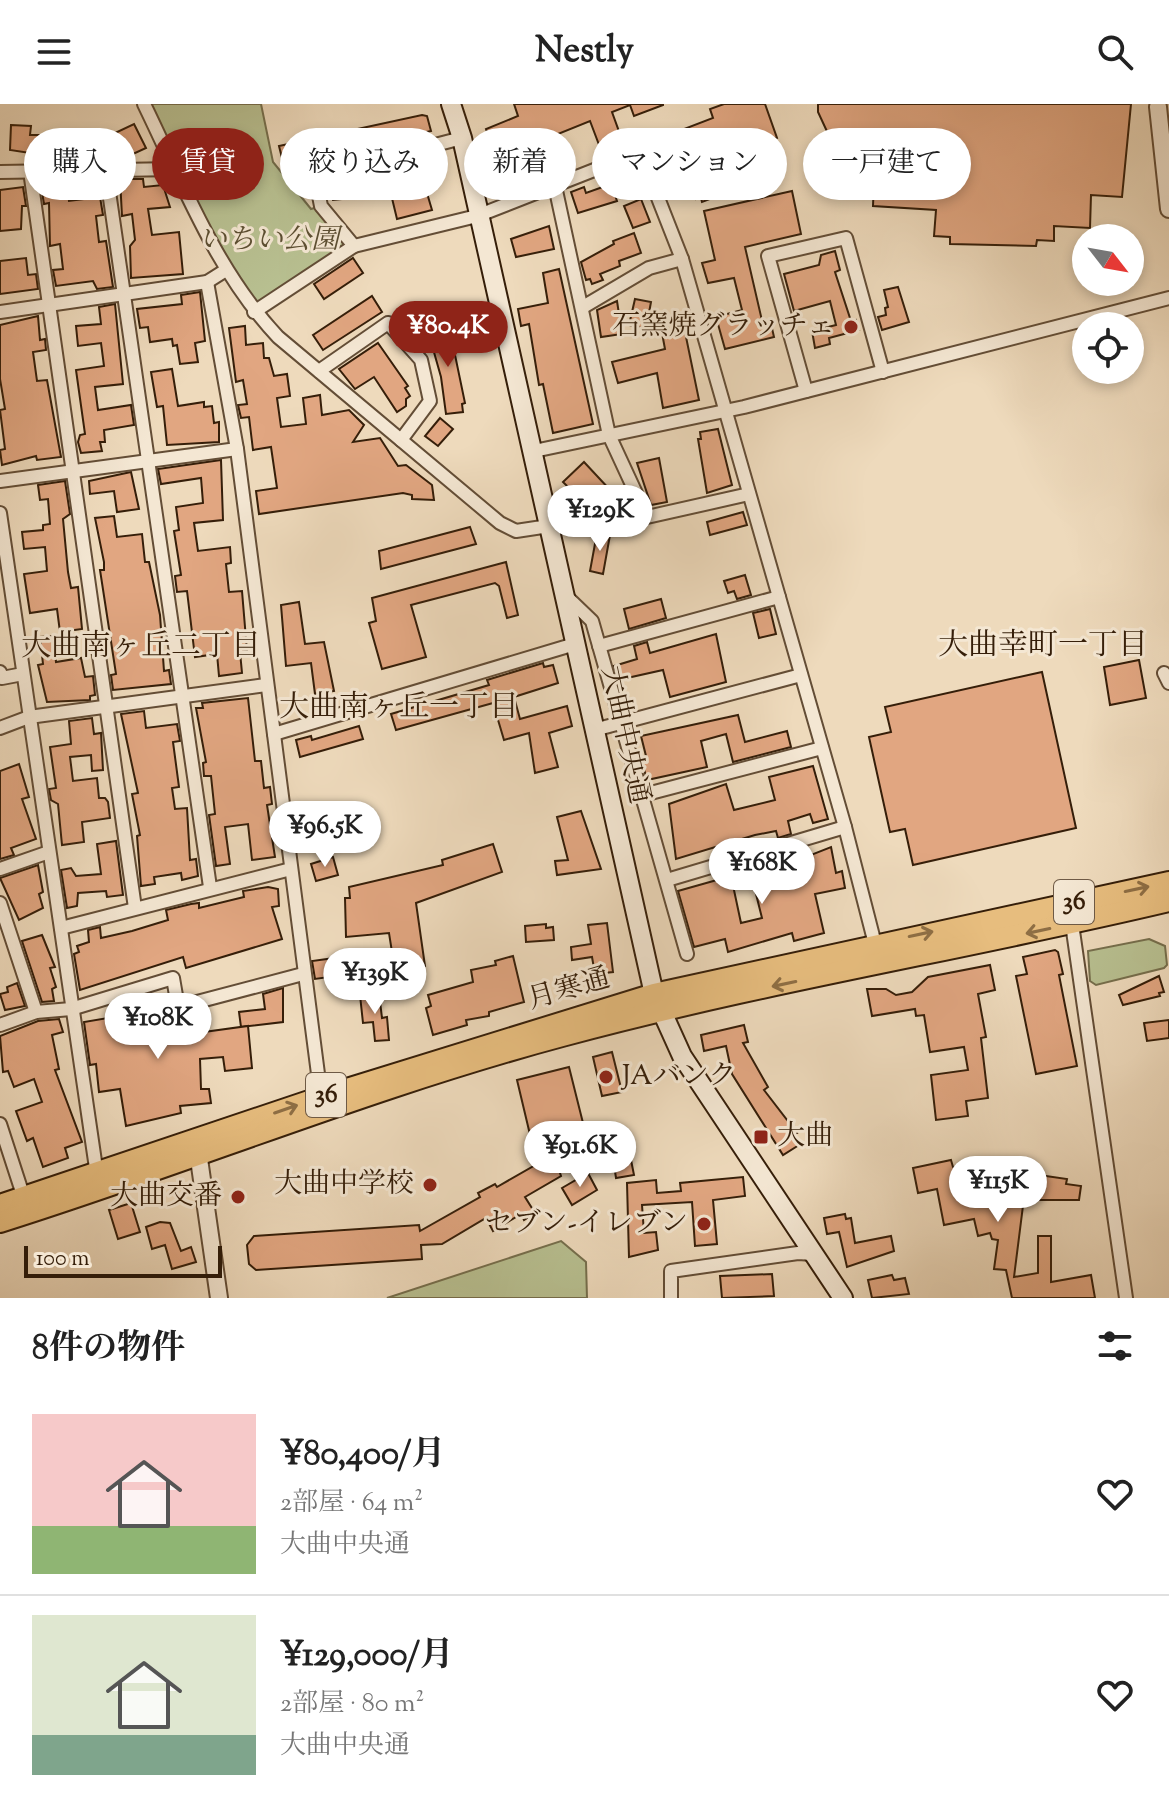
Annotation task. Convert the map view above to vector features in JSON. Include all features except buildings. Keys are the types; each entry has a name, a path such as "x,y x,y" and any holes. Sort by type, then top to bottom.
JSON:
{"highway":[{"name":"月寒通","path":"0,1222 198,1148 321,1097 875,944 1169,882"},
{"name":"月寒通","path":"0,1205 198,1148 657,1002 1072,924 1169,901"}],"main road":[{"name":"大曲中央通","path":"451,104 462,138 477,216 534,451 657,1002 682,1056 843,1298"},
{"name":"大曲中央通","path":"460,104 462,138"}],"street":[{"path":"144,104 156,128"},
{"path":"1158,107 1169,209"},
{"path":"354,246 321,206 315,176 462,138"},
{"path":"576,178 640,152 682,259 845,827 875,944"},
{"path":"0,172 24,171"},
{"path":"34,200 135,908"},
{"path":"110,200 210,887"},
{"path":"191,200 226,270 254,312 319,371 500,523 516,531 549,526"},
{"path":"254,312 354,246 477,216 519,200"},
{"path":"558,200 609,435 647,517 749,494"},
{"path":"806,391 768,256 846,238 883,372"},
{"path":"583,307 649,268 682,259"},
{"path":"0,312 207,282 226,270"},
{"path":"207,282 237,449 321,1097"},
{"path":"534,451 725,411 1169,298"},
{"path":"319,371 388,323 421,360 430,401 401,440"},
{"path":"0,481 237,449"},
{"path":"0,513 97,1175"},
{"path":"564,594 592,621 687,954"},
{"path":"599,646 779,597"},
{"path":"274,734 575,644"},
{"path":"0,672 2,678 23,674"},
{"path":"594,730 801,675"},
{"path":"0,728 29,717 181,694 266,685"},
{"path":"643,795 822,748"},
{"path":"667,880 845,827"},
{"path":"0,869 49,852"},
{"path":"61,928 210,887 291,869"},
{"path":"0,903 36,1012"},
{"path":"1072,924 1126,1298"},
{"path":"0,1025 36,1012 71,1009 173,978 178,1007 303,974"},
{"path":"0,1124 24,1198"},
{"path":"198,1148 219,1298"},
{"path":"671,1298 671,1271 798,1253 813,1254"}],"green space":[{"name":"いちい公園","path":"144,104 261,104 273,162 280,171 280,200 304,200 311,209 321,206 354,246 254,312 195,200 264,200 264,128 157,128"},
{"path":"1149,939 1165,946 1167,965 1164,968 1096,985 1090,981 1088,951"},
{"path":"561,1241 586,1262 587,1298 387,1298"}],"place":[{"name":"石窯焼グラッチェ","path":"851,327"},
{"name":"JAバンク","path":"606,1077"},
{"name":"大曲","path":"761,1137"},
{"name":"大曲中学校","path":"430,1185"},
{"name":"大曲交番","path":"238,1197"},
{"name":"セブン-イレブン","path":"704,1224"}],"district":[{"name":"大曲幸町一丁目","path":"1043,646"},
{"name":"大曲南ヶ丘二丁目","path":"141,647"},
{"name":"大曲南ヶ丘一丁目","path":"399,708"}]}
